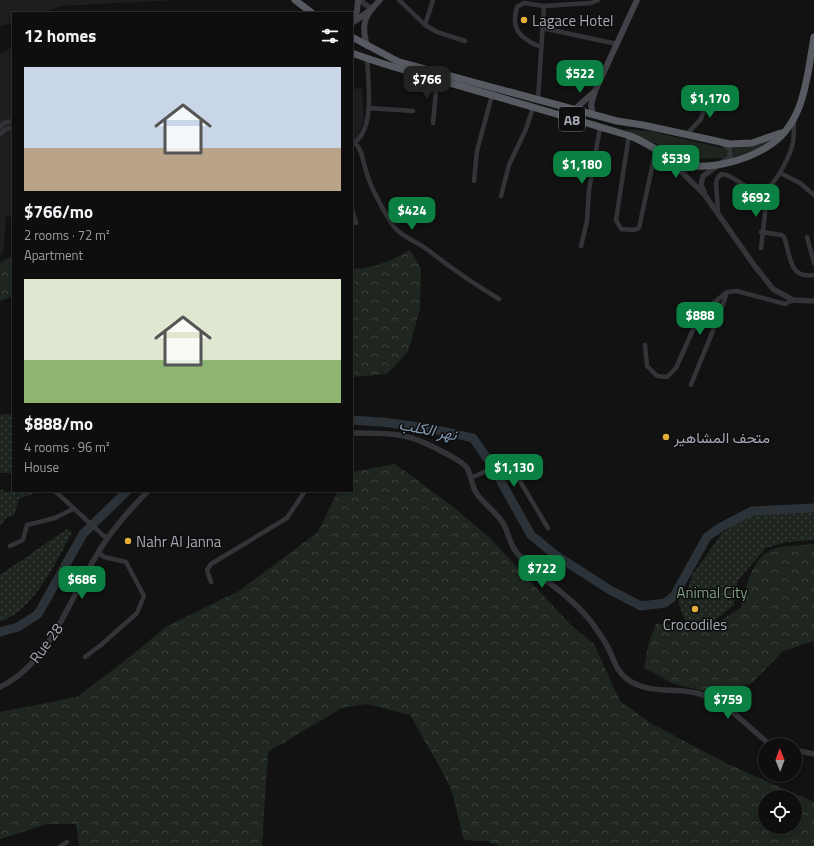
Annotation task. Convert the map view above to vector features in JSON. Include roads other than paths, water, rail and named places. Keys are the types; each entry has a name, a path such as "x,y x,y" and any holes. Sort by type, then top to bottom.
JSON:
{"highway":[{"path":"295,0 309,12"},
{"name":"A8","path":"353,53 437,80 600,128 629,135 686,165 719,164 734,161 758,152 771,144 794,119 800,106 814,37"},
{"name":"A8","path":"353,38 399,62 593,115 721,143 752,143 783,132"}],"main road":[{"path":"353,21 359,0"},
{"path":"593,115 591,105 595,91 637,0"},
{"path":"367,46 363,26 377,1"},
{"path":"353,22 371,10"},
{"path":"574,110 595,91"}],"street":[{"path":"359,0 371,10"},
{"path":"399,0 425,25 437,32 465,41"},
{"path":"425,25 433,0"},
{"path":"541,47 526,40 515,27 517,8 523,1 544,6 591,3 598,0"},
{"path":"538,100 544,6"},
{"path":"542,28 617,44"},
{"path":"812,48 814,62"},
{"path":"367,59 368,118 361,138 354,144 360,148 367,174 391,223 401,234 427,249 441,261 499,299"},
{"path":"433,123 437,80"},
{"path":"686,135 701,119 710,91"},
{"path":"474,181 477,151 492,96"},
{"path":"368,108 413,111"},
{"path":"501,196 509,165 528,125 533,108"},
{"path":"761,248 761,232 768,188 780,173 793,143 794,119"},
{"path":"0,127 4,123 12,121"},
{"path":"0,134 6,129 12,127"},
{"path":"581,246 587,221 589,190 600,128"},
{"path":"629,135 616,220 621,228 634,230 639,228 658,150"},
{"path":"704,194 701,185 703,176 727,160 731,154 728,147 721,143"},
{"path":"658,150 704,194 770,286 793,300 814,301"},
{"path":"780,173 800,184 814,195"},
{"path":"718,212 716,183 721,174 729,176 750,188 764,190 768,188"},
{"path":"353,213 356,224"},
{"path":"761,232 782,235 784,237 791,262 797,272 802,275 814,274"},
{"path":"807,237 814,263"},
{"path":"645,345 647,366 657,376 667,377 676,368 700,314 727,292 737,290 785,304 793,300"},
{"path":"692,385 709,338 719,319 727,292"},
{"path":"353,433 385,433 403,435 422,440 460,462 467,469 476,492 502,522 516,553 549,584 583,612 607,646 616,667 627,679 639,685 652,688 700,694 720,703 762,738"},
{"path":"471,478 503,463 509,463 548,528"},
{"path":"55,492 107,539"},
{"name":"Rue 28","path":"0,687 30,666 43,652 52,634 62,620 98,552 107,539 147,492"},
{"path":"211,582 207,570 211,564 287,518 304,492"},
{"path":"10,546 23,540 28,525 54,518 73,509"},
{"path":"85,656 101,645 137,612 144,596 126,562 104,557 98,552"},
{"path":"802,751 814,754"},
{"path":"61,846 67,842"}],"waterway":[{"name":"نهر الكلب","path":"353,420 413,426 473,438 491,464"},
{"name":"نهر الكلب","path":"495,471 531,535 554,554 610,590 641,606 665,603 674,596 707,537 721,527 752,511 814,508"},
{"name":"نهر الكلب","path":"0,632 18,627 38,614 83,534 126,492"}],"place":[{"name":"Lagace Hotel","path":"524,20"},
{"name":"متحف المشاهير","path":"666,437"},
{"name":"Nahr Al Janna","path":"128,541"},
{"name":"Crocodiles","path":"695,609"}],"park label":[{"name":"Animal City","path":"712,592"}]}
